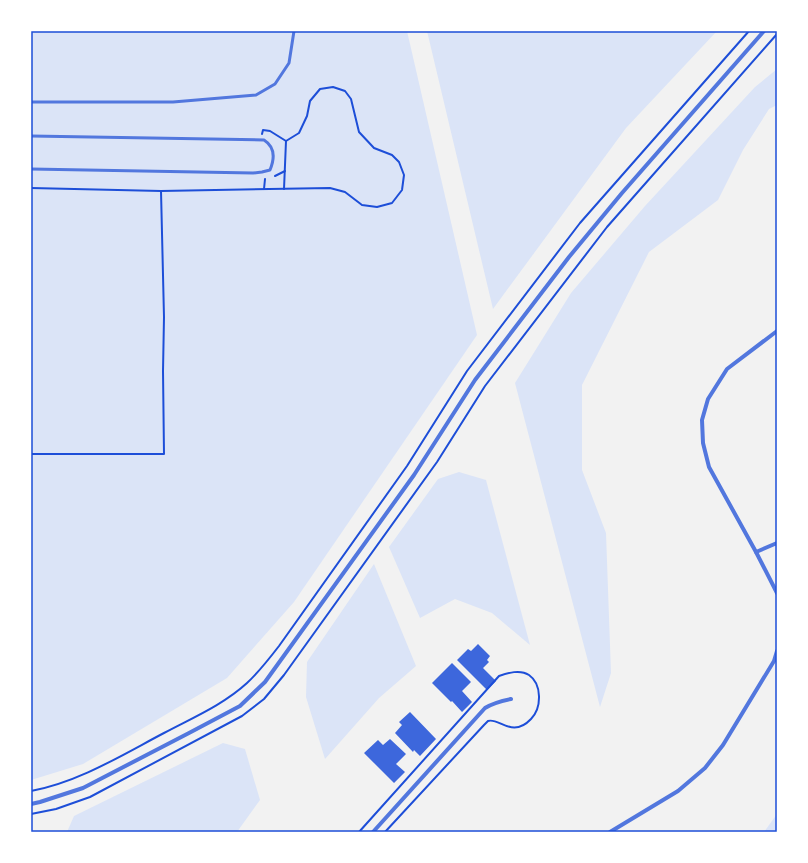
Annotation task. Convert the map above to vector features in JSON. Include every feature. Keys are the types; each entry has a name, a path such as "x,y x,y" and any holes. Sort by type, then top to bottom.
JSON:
{"street":[{"path":"31,804 83,788 189,733 240,706 265,682 414,475 475,380 570,257 622,193 764,31"},
{"path":"777,331 727,369 708,399 702,420 703,443 709,467 777,593"},
{"path":"756,552 777,543"},
{"path":"610,832 678,791 705,768 723,745 774,661 777,652"},
{"path":"373,832 485,708 499,701 511,700"}],"lane":[{"path":"31,102 173,102 256,96 275,84 289,63 294,31"},
{"path":"31,136 264,140 270,144 273,153 273,163 270,170 253,173 31,169"}],"path":[{"path":"31,791 68,781 99,767 213,707 248,683 264,666 279,646 407,466 467,371 580,223 749,31"},
{"path":"284,189 286,141"},
{"path":"274,177 285,171"},
{"path":"264,189 264,180 269,178"},
{"path":"31,454 164,454 164,317 161,191"}],"shaded area":[{"path":"31,31 407,31 477,335 294,602 227,678 83,764 31,780"},
{"path":"427,31 717,31 626,128 493,309"},
{"path":"777,69 777,105 769,109 743,150 718,200 649,252 582,385 582,470 606,533 611,673 600,707 515,383 571,293 645,206 755,87"},
{"path":"459,472 486,480 530,645 492,613 455,599 420,618 389,547 438,479"},
{"path":"374,564 416,666 379,698 325,759 306,697 307,662"},
{"path":"223,743 245,749 260,800 237,832 67,832 74,816"},
{"path":"777,814 777,832 764,832"}],"building":[{"path":"478,644 490,656 487,660 489,662 483,668 496,681 487,690 457,660 468,649 471,651"},
{"path":"452,663 471,682 462,691 472,702 462,712 432,683"},
{"path":"410,712 436,739 420,756 414,750 413,752 395,733 402,725 399,722"},
{"path":"390,739 406,754 396,764 405,772 394,783 364,753 378,740 383,745"}]}
